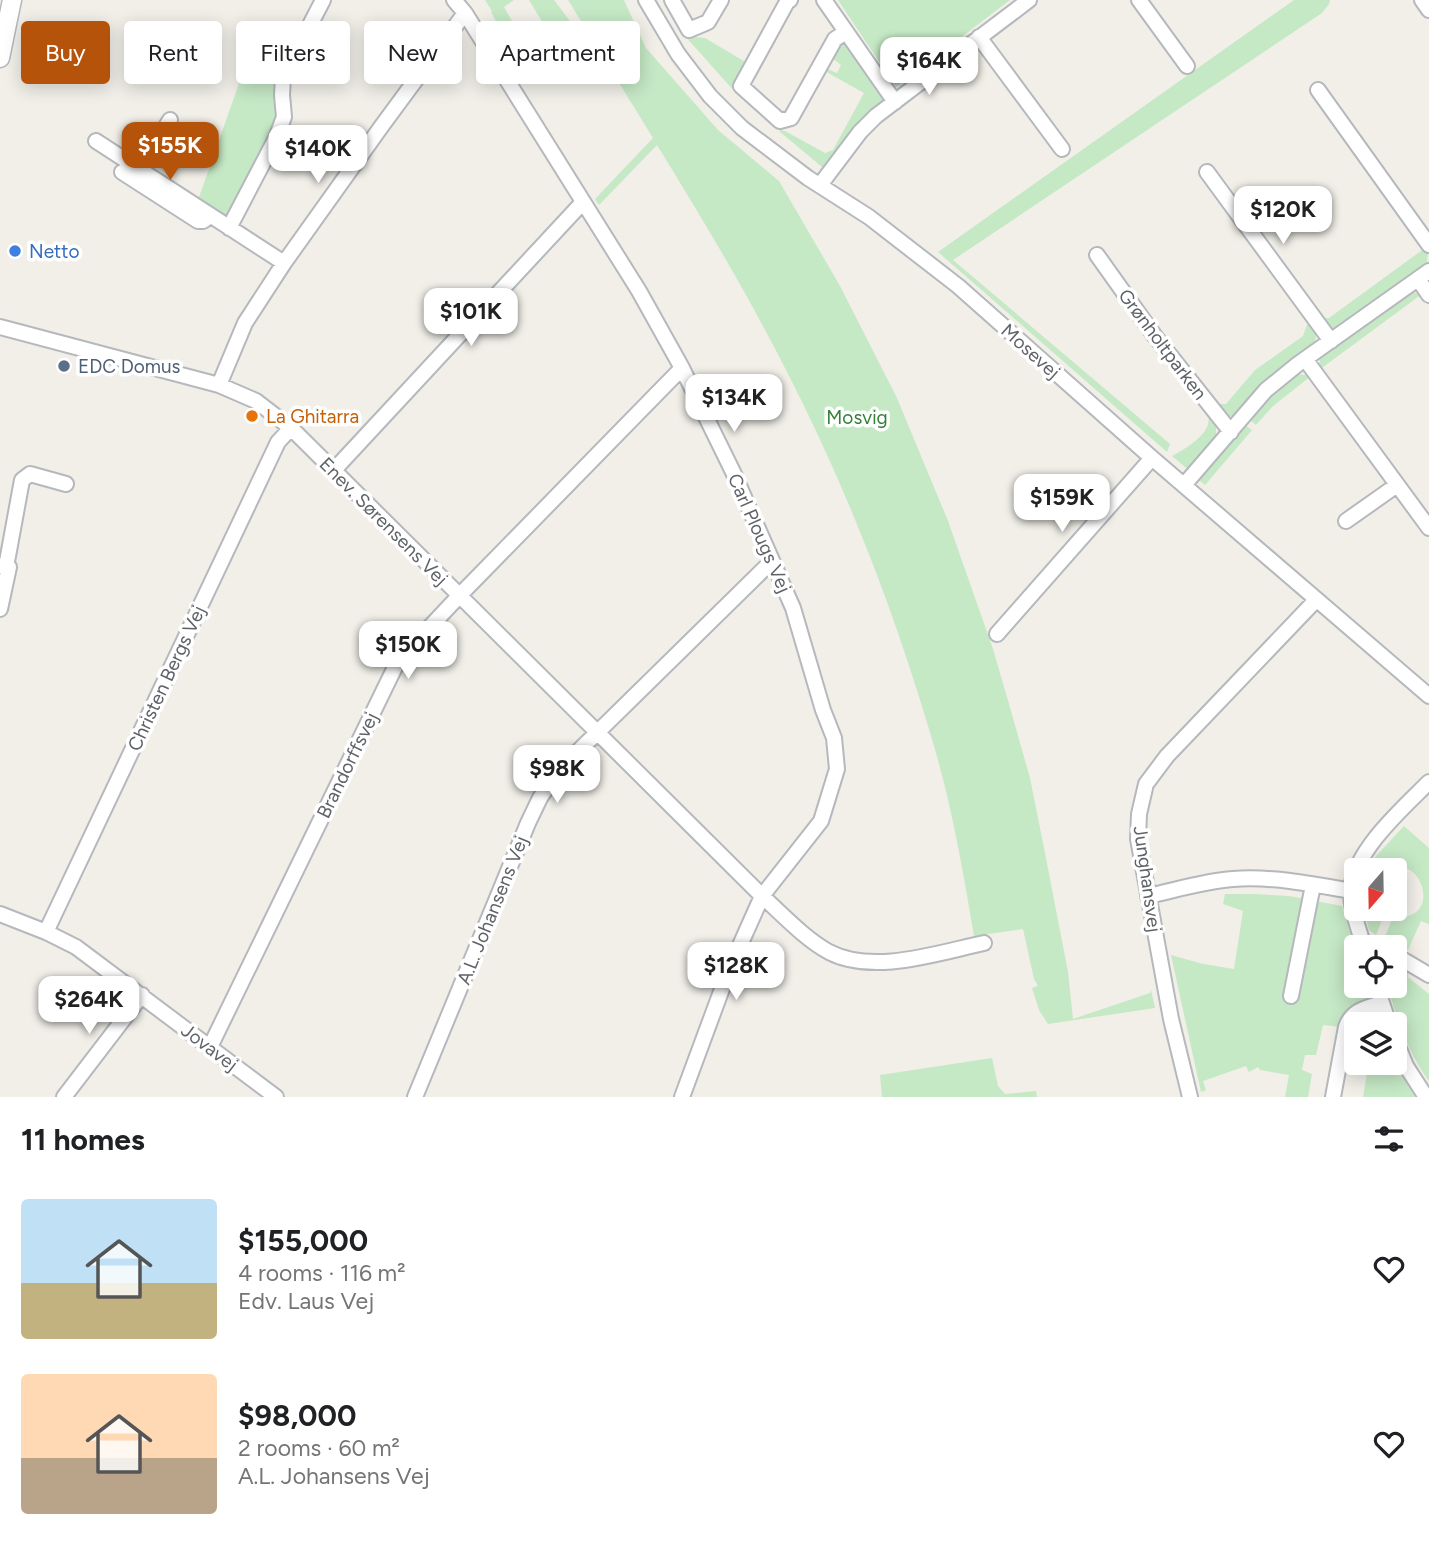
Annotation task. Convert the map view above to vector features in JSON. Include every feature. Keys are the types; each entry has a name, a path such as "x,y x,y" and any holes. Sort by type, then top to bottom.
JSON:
{"street":[{"path":"0,58 12,0"},
{"path":"229,228 276,138 284,117 281,82 323,0"},
{"name":"Carl Plougs Vej","path":"454,0 465,13 639,292 682,368 733,471 793,608 834,738 837,769 821,821 762,896 729,970 682,1097"},
{"name":"Mosevej","path":"646,0 678,54 710,96 742,128 808,178 869,217 958,285 1152,458 1429,696"},
{"path":"672,0 689,30 708,22 721,0"},
{"path":"824,0 895,102"},
{"path":"820,185 860,132 876,117 1029,0"},
{"path":"1139,0 1187,66"},
{"path":"1422,0 1429,10"},
{"path":"787,1 741,86 780,121 791,118 835,39 846,32"},
{"path":"219,385 245,323 284,263 465,13"},
{"path":"979,37 1062,149"},
{"path":"1318,90 1429,245"},
{"path":"139,170 170,120"},
{"path":"96,141 284,263"},
{"path":"122,172 198,220 203,221 210,216"},
{"path":"1208,172 1331,341"},
{"path":"334,470 583,202"},
{"name":"Grønholtparken","path":"1097,255 1154,335 1231,432"},
{"path":"1184,485 1266,390 1305,359 1423,275 1429,295"},
{"name":"Enev. Sørensens Vej","path":"0,327 219,385 256,401 291,428 334,470 762,896 809,939 830,953 850,960 891,962 984,943"},
{"path":"1305,359 1429,528"},
{"name":"Brandorffsvej","path":"210,1047 398,661 682,368"},
{"name":"Christen Bergs Vej","path":"46,932 278,442 291,428"},
{"path":"998,634 1152,458"},
{"path":"0,610 9,567 3,566 22,480 30,474 66,484"},
{"path":"1346,522 1397,485"},
{"name":"A.L. Johansens Vej","path":"415,1097 528,823 557,772 772,561"},
{"name":"Junghansvej","path":"1189,1097 1171,1018 1138,839 1139,814 1146,783 1167,756 1316,600"},
{"path":"1361,858 1429,782"},
{"path":"1148,897 1199,884 1233,879 1270,879 1344,890"},
{"path":"1291,996 1313,885"},
{"name":"Jovavej","path":"0,914 76,947 275,1097"},
{"path":"1407,962 1429,975"},
{"path":"64,1097 142,995"},
{"path":"1380,998 1385,1012"},
{"path":"1333,1097 1349,1019 1361,1010 1382,1003"},
{"path":"1407,1067 1428,1097"}],"green space":[{"path":"485,0 514,0 504,7 512,21 496,21"},
{"path":"529,0 554,0 570,21 542,21"},
{"name":"Mosvig","path":"568,0 624,0 634,21 581,21"},
{"path":"838,0 1010,0 896,87"},
{"path":"1294,0 1330,0 1322,13 953,260 1170,444 1167,452 938,252"},
{"name":"Mosvig","path":"640,35 646,48 718,130 779,181 840,286 897,398 948,521 993,649 1030,778 1068,972 1073,1019 1150,993 1151,990 1155,1008 1048,1024 1039,1010 1032,988 1038,986 1023,929 974,936 949,804 907,660 852,513 786,370 756,313 657,145 599,205 595,199 653,138 620,84 640,84"},
{"path":"685,36 705,38 747,63 736,84 735,92"},
{"path":"843,43 884,102 852,129 828,165 822,167 779,131 785,131 825,153 833,150 864,93 823,70 825,68 837,73 841,65 831,57 838,45"},
{"path":"239,84 274,84 277,123 229,218 198,200"},
{"path":"1425,248 1428,252 1427,263 1337,329 1326,327 1321,318 1329,318"},
{"path":"1409,292 1422,294 1319,370 1320,357"},
{"path":"1308,322 1317,333 1314,345 1235,416 1228,416 1217,404 1226,404 1255,370 1303,336"},
{"path":"1298,374 1311,376 1273,406 1256,425 1249,419 1272,394"},
{"path":"1209,416 1216,423 1216,437 1188,469 1172,456 1205,431"},
{"path":"1244,424 1252,430 1205,485 1200,481 1201,476"},
{"path":"1404,826 1429,848 1429,924 1421,921 1408,950 1407,935 1386,935 1391,921 1407,921 1407,916 1420,908 1423,892 1420,881 1407,869 1407,858 1375,858"},
{"path":"1225,894 1255,894 1289,896 1342,906 1344,921 1347,921 1351,935 1344,935 1344,998 1368,998 1371,1012 1344,1012 1341,1027 1323,1025 1316,1055 1305,1055 1302,1070 1312,1074 1308,1097 1285,1097 1289,1075 1260,1070 1258,1067 1249,1072 1246,1066 1203,1081 1206,1090 1201,1092 1171,955 1234,969 1243,911 1223,904"},
{"path":"1367,921 1382,921 1376,935 1369,930"},
{"path":"1407,965 1408,977 1429,994 1429,1081 1407,1042 1407,1012 1396,1012 1391,998 1407,998"},
{"path":"992,1058 998,1086 1005,1094 1036,1091 1037,1097 882,1097 880,1075"},
{"path":"1367,1075 1402,1075 1415,1097 1363,1097"}],"place":[{"name":"Netto","path":"15,251"},
{"name":"EDC Domus","path":"64,366"},
{"name":"La Ghitarra","path":"252,416"}]}
